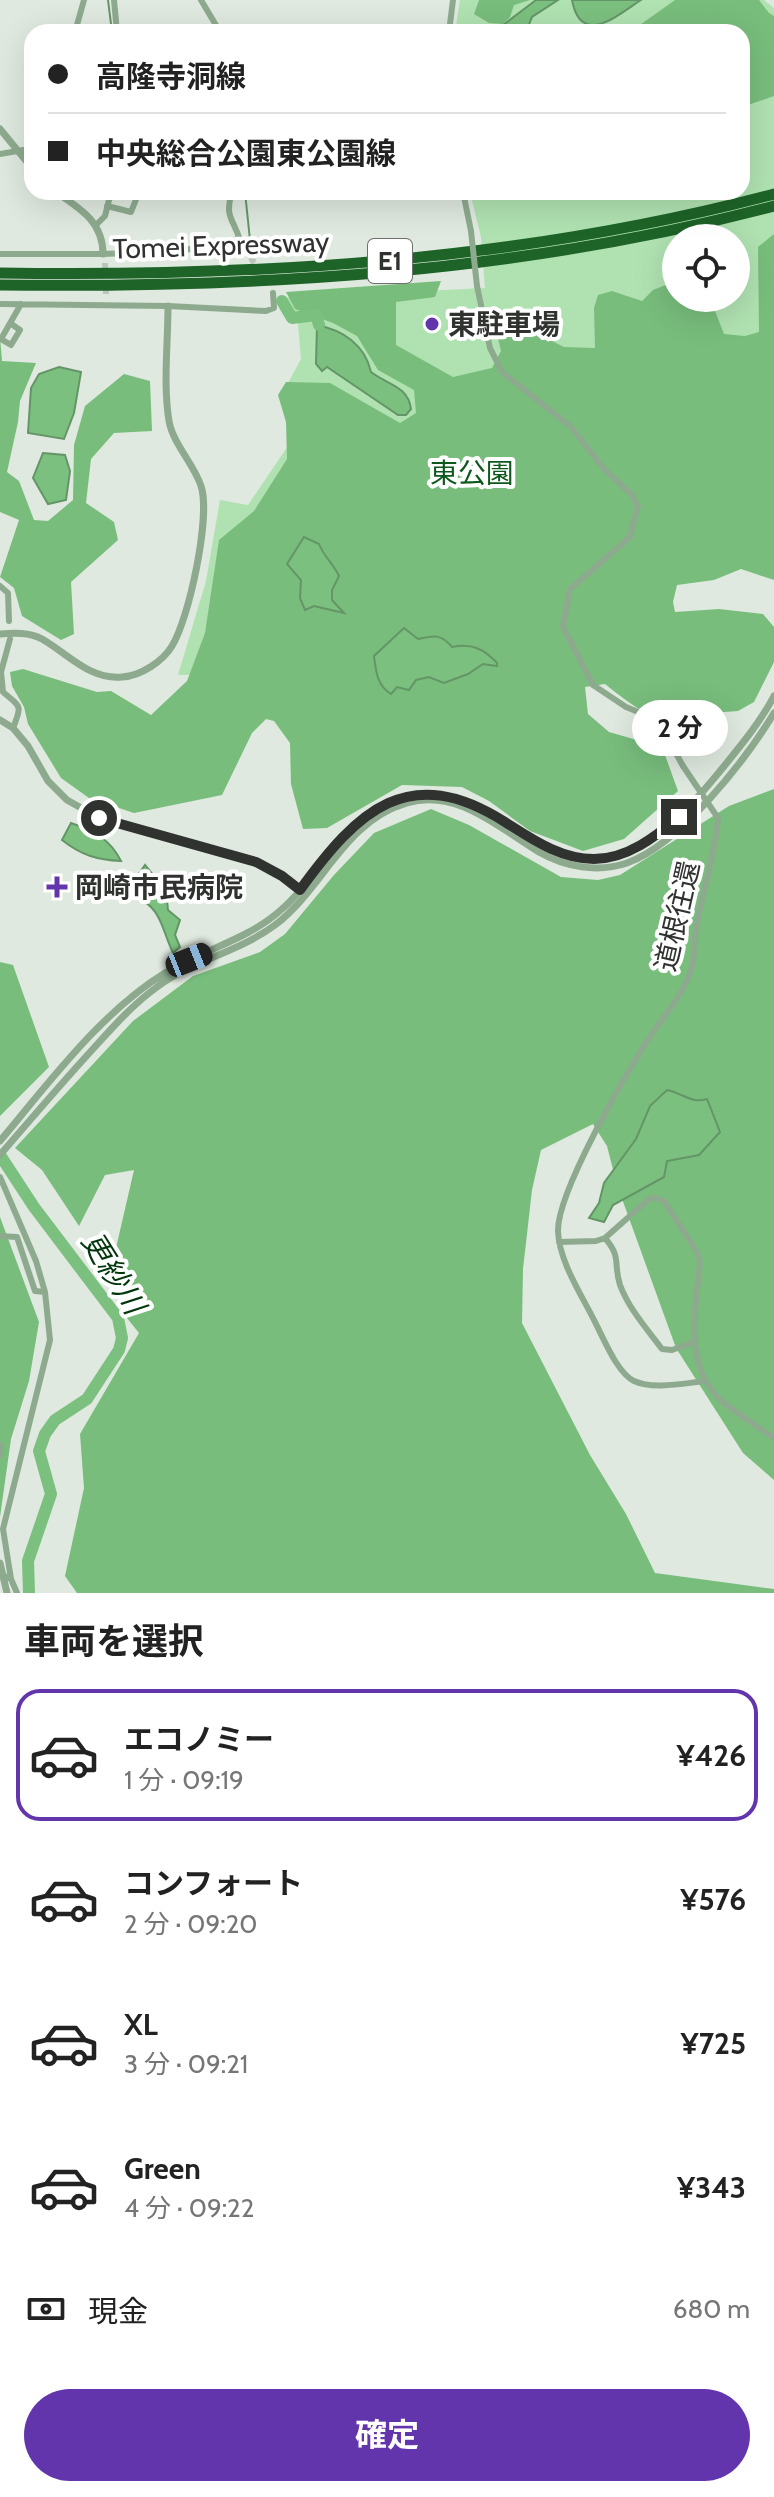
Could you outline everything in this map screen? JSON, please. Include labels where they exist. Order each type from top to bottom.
[{"type":"highway","name":"Tomei Expressway","points":[[750,200],[774,194]]},
{"type":"highway","name":"Tomei Expressway","points":[[0,273],[263,270],[447,256],[657,222],[749,200]]},
{"type":"highway","name":"Tomei Expressway","points":[[0,285],[240,283],[419,270],[567,250],[774,206]]},
{"type":"street","points":[[77,24],[84,0]]},
{"type":"street","points":[[114,0],[116,24]]},
{"type":"street","points":[[201,0],[215,24]]},
{"type":"street","points":[[450,24],[453,0]]},
{"type":"street","points":[[0,129],[24,159]]},
{"type":"street","points":[[0,154],[24,150]]},
{"type":"street","points":[[68,200],[91,216],[103,242],[104,259]]},
{"type":"street","points":[[96,225],[105,216],[109,200]]},
{"type":"street","points":[[107,206],[131,212],[136,200]]},
{"type":"street","points":[[230,200],[227,210],[230,221],[246,250]]},
{"type":"street","name":"道根往還","points":[[465,200],[490,348],[502,372],[571,427],[604,469],[632,495],[638,506],[630,537],[570,589],[563,627],[593,685],[626,707],[653,718],[718,818],[713,864],[690,973],[674,1004],[636,1058],[592,1140],[561,1210],[559,1242]]},
{"type":"street","points":[[0,254],[104,259],[240,241]]},
{"type":"street","points":[[0,304],[168,306],[266,311],[274,308],[273,293]]},
{"type":"street","points":[[105,305],[106,294]]},
{"type":"street","points":[[10,323],[21,304]]},
{"type":"street","points":[[0,634],[28,634],[40,638],[86,669],[123,677],[161,660],[178,636],[189,602],[204,508],[202,488],[170,425],[167,395],[168,306]]},
{"type":"street","points":[[0,586],[8,593],[9,621]]},
{"type":"street","points":[[10,639],[1,672],[3,692],[14,698],[18,707],[13,728]]},
{"type":"street","points":[[0,1141],[120,1008],[163,974],[249,934],[282,910],[303,892],[350,828],[384,806],[410,796],[433,794],[464,800],[554,850],[595,859],[617,856],[638,847],[694,802],[752,731],[774,696]]},
{"type":"street","points":[[0,1155],[50,1095],[127,1012],[158,986],[185,970],[238,947],[275,925],[357,833],[379,816],[410,802],[431,800],[466,808],[560,862],[579,867],[600,867],[628,862],[646,853],[693,815],[739,764],[774,713]]},
{"type":"street","points":[[0,720],[13,728],[28,746],[48,781],[67,800],[99,818],[256,862],[303,892]]},
{"type":"street","points":[[0,1177],[27,1237],[45,1292],[50,1340],[3,1529],[11,1579],[17,1593]]},
{"type":"street","points":[[706,1381],[653,1385],[634,1381],[624,1372],[603,1338],[559,1242],[605,1238],[649,1199],[664,1201],[697,1252],[700,1262],[694,1342],[706,1381],[723,1402],[774,1438]]},
{"type":"street","points":[[0,1236],[17,1237],[35,1291],[45,1292]]},
{"type":"street","points":[[605,1238],[614,1249],[620,1284],[634,1313],[662,1349],[672,1350],[694,1342]]},
{"type":"street","points":[[0,1445],[0,1455]]},
{"type":"street","points":[[0,1563],[7,1593]]},
{"type":"street","points":[[2,1575],[11,1579]]},
{"type":"green space","name":"東公園","points":[[460,0],[764,0],[774,8],[774,510],[280,674],[178,675],[206,581],[220,500],[248,505],[294,437],[282,394],[301,359],[298,323],[279,298],[485,288],[481,237],[472,200],[750,200],[750,24],[456,24]]},
{"type":"green space","points":[[479,0],[530,0],[514,5],[510,17],[503,24],[489,23],[474,14]]},
{"type":"green space","points":[[675,0],[759,0],[774,16],[774,96],[750,104],[750,24],[641,24]]},
{"type":"green space","name":"東公園","points":[[774,234],[774,580],[741,569],[714,580],[677,585],[673,602],[675,612],[719,609],[763,614],[774,627],[774,662],[754,702],[738,711],[710,713],[682,728],[641,710],[605,684],[585,687],[588,714],[609,732],[637,740],[665,755],[678,791],[624,839],[583,851],[530,831],[489,801],[462,787],[402,785],[327,828],[303,829],[291,784],[290,743],[274,721],[266,719],[252,733],[222,795],[134,813],[89,798],[61,778],[28,724],[24,707],[12,686],[10,672],[23,669],[97,692],[111,691],[151,715],[187,681],[205,633],[219,540],[254,511],[287,459],[286,422],[278,395],[286,382],[330,383],[400,423],[416,413],[414,390],[378,370],[357,336],[295,309],[286,292],[441,281],[435,297],[396,302],[396,345],[453,377],[492,368],[501,351],[493,318],[504,317],[564,347],[595,348],[594,308],[598,295],[612,291],[642,301],[653,290],[662,286],[662,312],[715,312],[724,334],[745,336],[759,332],[758,247]]},
{"type":"green space","points":[[0,337],[2,361],[36,363],[20,401],[7,472],[19,481],[34,520],[48,521],[73,500],[74,445],[85,406],[124,374],[150,381],[152,431],[114,433],[91,459],[86,503],[114,522],[118,540],[71,582],[74,634],[61,640],[22,616],[14,588],[0,577],[19,520],[0,512]]},
{"type":"green space","points":[[774,789],[774,1480],[743,1453],[676,1348],[617,1185],[607,1146],[593,1124],[541,1150],[532,1190],[523,1269],[522,1323],[655,1573],[774,1589],[774,1593],[77,1593],[65,1576],[84,1488],[80,1434],[139,1333],[123,1313],[113,1261],[134,1170],[105,1175],[79,1226],[42,1170],[15,1148],[133,1021],[193,976],[260,952],[285,934],[374,833],[431,809],[469,825],[561,877],[598,880],[620,875],[729,806]]},
{"type":"green space","points":[[0,962],[13,965],[49,1067],[0,1116]]},
{"type":"green space","points":[[0,1217],[39,1322],[29,1381],[11,1439],[0,1517]]},
{"type":"shaded area","points":[[536,0],[558,0],[532,17],[529,24],[504,24]]},
{"type":"shaded area","points":[[572,0],[641,0],[601,24],[583,22]]},
{"type":"shaded area","points":[[317,325],[352,340],[364,354],[371,372],[406,395],[411,409],[406,415],[398,415],[327,367],[322,371],[316,364]]},
{"type":"shaded area","points":[[59,367],[81,372],[74,413],[64,439],[28,433],[31,388],[39,374]]},
{"type":"shaded area","points":[[43,453],[65,455],[70,471],[66,500],[48,504],[33,478]]},
{"type":"shaded area","points":[[304,537],[319,544],[337,571],[339,576],[332,590],[332,600],[344,613],[314,606],[305,610],[300,598],[301,580],[287,564]]},
{"type":"shaded area","points":[[404,628],[418,639],[437,637],[452,647],[477,648],[492,658],[497,666],[483,664],[468,674],[444,683],[429,677],[416,680],[409,690],[397,687],[391,694],[380,682],[374,656]]},
{"type":"shaded area","points":[[71,823],[100,837],[112,847],[121,861],[90,856],[62,840]]},
{"type":"shaded area","points":[[145,865],[166,891],[168,910],[180,920],[175,935],[180,947],[173,953],[155,912],[133,894],[131,885]]},
{"type":"shaded area","points":[[667,1090],[692,1099],[707,1099],[720,1132],[699,1155],[667,1161],[664,1177],[613,1205],[604,1222],[589,1218],[599,1203],[604,1183],[636,1139],[650,1106]]},
{"type":"waterway","points":[[108,0],[111,24]]},
{"type":"waterway","points":[[246,200],[250,240]]},
{"type":"waterway","points":[[282,301],[292,318],[316,315],[319,325]]},
{"type":"waterway","name":"更紗川","points":[[0,1155],[34,1207],[118,1318],[122,1338],[119,1350],[87,1399],[55,1420],[45,1434],[39,1451],[51,1494],[28,1561],[29,1593]]},
{"type":"tunnel","points":[[246,250],[258,269]]},
{"type":"tunnel","points":[[105,263],[106,294]]},
{"type":"place","name":"東駐車場","points":[[432,324]]},
{"type":"place","name":"岡崎市民病院","points":[[57,887]]},
{"type":"route","points":[[99,818],[256,862],[300,890],[350,828],[367,814],[401,798],[433,794],[474,803],[554,850],[595,859],[617,856],[638,847],[679,817]]}]
